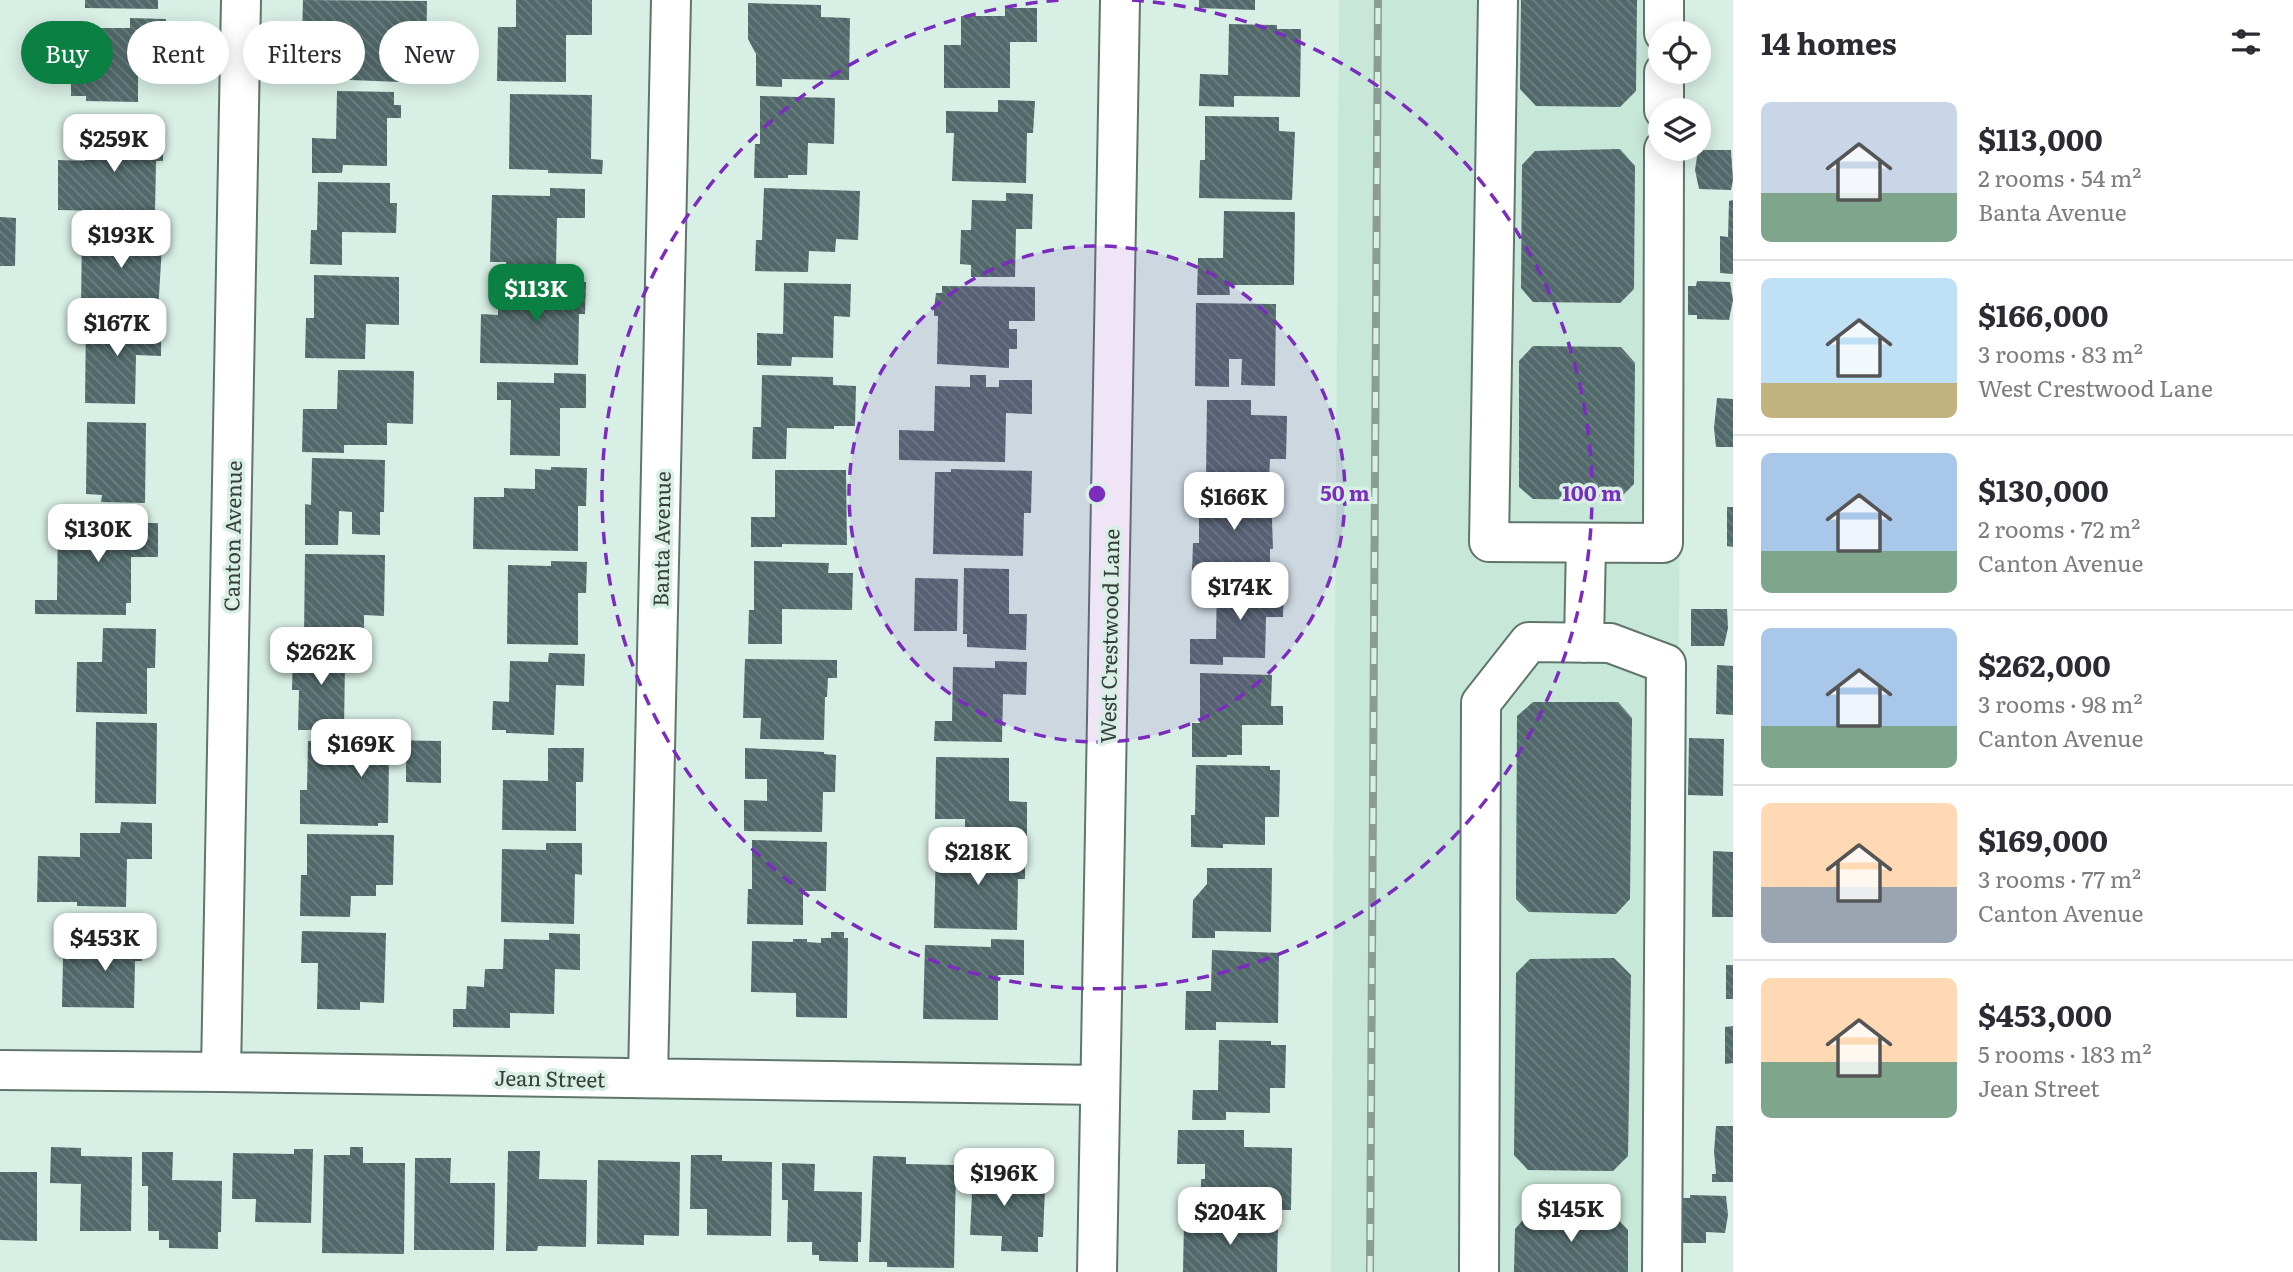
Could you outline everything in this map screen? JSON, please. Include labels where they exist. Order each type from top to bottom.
[{"type":"street","name":"Canton Avenue","points":[[221,1072],[241,0]]},
{"type":"street","name":"Banta Avenue","points":[[648,1078],[671,0]]},
{"type":"street","name":"West Crestwood Lane","points":[[1097,1272],[1120,0]]},
{"type":"street","points":[[1498,0],[1489,542],[1663,543],[1664,161]]},
{"type":"street","points":[[1664,0],[1664,21]]},
{"type":"street","points":[[1584,643],[1586,543]]},
{"type":"street","points":[[1479,1272],[1481,703],[1529,642],[1610,643],[1666,664],[1662,1272]]},
{"type":"street","name":"Jean Street","points":[[0,1070],[1100,1085]]},
{"type":"shaded area","points":[[1339,0],[1683,0],[1669,21],[1648,21],[1648,84],[1661,84],[1661,98],[1648,98],[1648,161],[1682,161],[1675,1272],[1331,1272]]},
{"type":"building","points":[[85,0],[158,0],[158,9],[85,8]]},
{"type":"building","points":[[303,0],[427,1],[427,21],[379,21],[379,81],[365,81],[365,21],[302,21]]},
{"type":"building","points":[[516,0],[592,0],[592,35],[566,35],[566,82],[497,81],[498,27],[516,27]]},
{"type":"building","points":[[1199,0],[1255,0],[1255,10],[1199,8]]},
{"type":"building","points":[[1521,0],[1637,0],[1636,91],[1620,107],[1536,106],[1520,89]]},
{"type":"building","points":[[748,3],[821,5],[821,17],[850,18],[849,80],[782,79],[782,87],[756,86],[756,54],[748,39]]},
{"type":"building","points":[[1005,8],[1037,8],[1037,42],[1010,42],[1010,88],[944,88],[944,45],[961,45],[961,16],[1005,16]]},
{"type":"building","points":[[130,18],[166,19],[166,21],[130,21]]},
{"type":"building","points":[[1229,24],[1277,25],[1277,29],[1301,29],[1300,97],[1234,96],[1234,107],[1199,106],[1200,74],[1228,75]]},
{"type":"building","points":[[113,28],[127,28],[127,84],[138,84],[138,102],[86,101],[86,96],[71,96],[71,84],[113,84]]},
{"type":"building","points":[[337,91],[394,92],[394,105],[401,105],[401,118],[387,118],[387,166],[343,165],[342,173],[312,173],[312,138],[336,139]]},
{"type":"building","points":[[510,94],[592,95],[591,159],[603,160],[602,174],[509,169]]},
{"type":"building","points":[[760,96],[835,98],[834,144],[808,143],[807,175],[754,178],[755,144],[760,144]]},
{"type":"building","points":[[998,100],[1035,101],[1033,133],[1027,133],[1026,183],[952,181],[954,133],[946,133],[946,111],[998,112]]},
{"type":"building","points":[[1205,116],[1279,117],[1279,131],[1295,132],[1292,200],[1199,198],[1200,160],[1205,160]]},
{"type":"building","points":[[111,129],[163,129],[163,161],[156,161],[155,212],[58,210],[58,160],[85,161],[85,148],[110,148]]},
{"type":"building","points":[[1620,149],[1635,166],[1634,289],[1620,303],[1533,302],[1521,288],[1522,165],[1535,151]]},
{"type":"building","points":[[1711,150],[1731,150],[1731,190],[1699,189],[1695,170],[1696,161],[1711,161]]},
{"type":"building","points":[[318,182],[390,183],[390,203],[397,203],[396,233],[342,232],[342,265],[310,264],[311,230],[317,230]]},
{"type":"building","points":[[550,188],[585,189],[585,218],[557,218],[556,268],[506,267],[506,262],[490,262],[492,195],[550,196]]},
{"type":"building","points":[[764,188],[860,191],[858,240],[836,239],[835,252],[809,251],[808,272],[755,271],[756,240],[762,240]]},
{"type":"building","points":[[1006,193],[1033,194],[1032,229],[1016,229],[1015,277],[971,277],[971,265],[960,264],[961,230],[971,230],[972,200],[1006,201]]},
{"type":"building","points":[[1733,200],[1733,274],[1720,273],[1720,236],[1728,237],[1729,201]]},
{"type":"building","points":[[1224,211],[1295,212],[1294,285],[1229,285],[1230,295],[1197,295],[1198,258],[1223,258]]},
{"type":"building","points":[[0,217],[16,218],[15,266],[0,266]]},
{"type":"building","points":[[82,228],[163,229],[158,312],[81,311]]},
{"type":"building","points":[[314,275],[399,277],[399,325],[366,324],[365,359],[305,358],[306,318],[314,318]]},
{"type":"building","points":[[530,275],[579,276],[579,282],[586,282],[585,314],[579,314],[578,365],[480,363],[481,314],[498,315],[498,294],[530,295]]},
{"type":"building","points":[[1697,281],[1730,282],[1733,300],[1729,320],[1697,319],[1697,315],[1688,315],[1688,286],[1696,286]]},
{"type":"building","points":[[784,283],[851,284],[850,317],[834,316],[833,358],[792,357],[791,366],[757,365],[757,333],[783,334]]},
{"type":"building","points":[[942,286],[1035,287],[1035,321],[1009,321],[1009,329],[1017,329],[1017,349],[1009,349],[1009,368],[937,364],[938,316],[934,316],[934,309],[936,293],[942,293]]},
{"type":"building","points":[[1196,303],[1276,304],[1275,386],[1241,385],[1242,359],[1229,359],[1229,387],[1195,386]]},
{"type":"building","points":[[86,320],[161,322],[161,356],[136,355],[135,404],[85,403]]},
{"type":"building","points":[[1533,346],[1621,347],[1635,363],[1634,484],[1618,500],[1533,499],[1519,487],[1519,361]]},
{"type":"building","points":[[338,370],[414,371],[413,424],[387,423],[387,445],[344,445],[344,453],[302,452],[303,409],[337,409]]},
{"type":"building","points":[[554,373],[586,374],[586,408],[560,408],[560,456],[510,455],[511,400],[497,400],[497,382],[554,383]]},
{"type":"building","points":[[762,375],[833,377],[833,385],[856,386],[855,426],[834,426],[834,429],[787,428],[786,459],[752,459],[753,427],[761,427]]},
{"type":"building","points":[[970,375],[986,375],[986,387],[999,387],[999,380],[1032,380],[1032,414],[1006,413],[1005,462],[899,460],[899,430],[934,431],[935,386],[970,387]]},
{"type":"building","points":[[1717,398],[1733,399],[1733,447],[1716,447],[1714,428]]},
{"type":"building","points":[[1207,400],[1251,400],[1251,415],[1287,416],[1286,459],[1270,459],[1269,480],[1206,478]]},
{"type":"building","points":[[87,422],[146,423],[145,503],[101,502],[102,495],[86,494]]},
{"type":"building","points":[[312,458],[385,460],[384,512],[380,512],[380,535],[352,534],[352,512],[339,511],[338,545],[305,545],[305,504],[311,505]]},
{"type":"building","points":[[551,467],[587,468],[586,506],[578,506],[578,551],[473,549],[474,497],[504,497],[504,488],[535,489],[535,469],[551,470]]},
{"type":"building","points":[[951,469],[1032,471],[1031,513],[1024,513],[1023,556],[933,554],[935,472],[951,472]]},
{"type":"building","points":[[775,470],[846,470],[847,545],[782,544],[782,547],[751,547],[751,517],[775,517]]},
{"type":"building","points":[[1199,490],[1271,491],[1273,549],[1270,549],[1270,572],[1192,572],[1193,543],[1199,543]]},
{"type":"building","points":[[1727,507],[1733,507],[1733,547],[1727,546]]},
{"type":"building","points":[[58,515],[129,517],[129,523],[158,523],[158,557],[131,557],[131,603],[126,603],[126,615],[35,614],[35,600],[57,600]]},
{"type":"building","points":[[305,554],[385,555],[384,616],[364,615],[364,638],[304,637]]},
{"type":"building","points":[[551,561],[587,562],[586,593],[578,593],[578,645],[507,644],[508,565],[551,566]]},
{"type":"building","points":[[754,561],[829,563],[828,573],[853,573],[852,610],[782,609],[782,644],[748,644],[749,610],[754,610]]},
{"type":"building","points":[[964,568],[1009,569],[1009,614],[1027,614],[1026,650],[967,647],[967,634],[963,634]]},
{"type":"building","points":[[915,578],[958,579],[957,631],[914,631]]},
{"type":"building","points":[[1217,581],[1284,583],[1283,617],[1266,617],[1265,658],[1223,657],[1223,665],[1190,664],[1190,639],[1216,639]]},
{"type":"building","points":[[1691,609],[1727,609],[1728,628],[1724,646],[1691,646]]},
{"type":"building","points":[[103,628],[156,629],[155,668],[147,668],[147,714],[76,712],[77,662],[102,662]]},
{"type":"building","points":[[293,649],[357,650],[357,662],[345,662],[344,730],[298,730],[299,690],[292,690]]},
{"type":"building","points":[[549,653],[585,654],[584,686],[556,685],[554,735],[492,730],[493,701],[509,702],[510,661],[548,662]]},
{"type":"building","points":[[745,659],[837,660],[837,678],[828,678],[824,740],[760,739],[761,718],[743,718]]},
{"type":"building","points":[[995,661],[1027,662],[1026,695],[1003,694],[1002,742],[934,741],[935,721],[952,721],[953,667],[995,668]]},
{"type":"building","points":[[1717,665],[1733,666],[1733,715],[1716,714]]},
{"type":"building","points":[[1200,673],[1272,675],[1271,706],[1283,706],[1283,725],[1242,725],[1242,755],[1192,757],[1192,723],[1200,723]]},
{"type":"building","points":[[1533,702],[1618,702],[1632,718],[1630,899],[1616,914],[1529,912],[1516,899],[1517,716]]},
{"type":"building","points":[[96,722],[157,723],[156,804],[95,803]]},
{"type":"building","points":[[1689,738],[1724,739],[1723,796],[1688,795]]},
{"type":"building","points":[[380,740],[441,741],[441,783],[406,782],[406,759],[389,758],[388,823],[378,823],[378,826],[300,824],[300,790],[307,790],[308,741],[380,743]]},
{"type":"building","points":[[548,748],[584,748],[583,782],[576,782],[576,831],[502,830],[503,780],[548,781]]},
{"type":"building","points":[[745,748],[836,755],[835,792],[823,792],[822,832],[744,831],[744,800],[767,801],[767,779],[745,779]]},
{"type":"building","points":[[936,757],[1009,758],[1009,801],[1027,802],[1027,836],[965,834],[965,819],[935,819]]},
{"type":"building","points":[[1196,765],[1270,766],[1270,770],[1280,770],[1279,817],[1265,817],[1265,845],[1223,844],[1223,848],[1191,847]]},
{"type":"building","points":[[121,822],[152,823],[152,859],[127,859],[126,907],[77,906],[77,902],[37,902],[38,856],[80,857],[80,833],[120,833]]},
{"type":"building","points":[[307,834],[394,835],[393,885],[376,885],[376,896],[351,896],[350,917],[300,916],[301,875],[307,875]]},
{"type":"building","points":[[752,840],[827,842],[826,891],[803,891],[803,925],[747,924],[748,889],[752,889]]},
{"type":"building","points":[[546,843],[582,843],[582,875],[575,874],[574,924],[501,922],[502,849],[546,850]]},
{"type":"building","points":[[936,845],[1025,847],[1025,879],[1018,879],[1017,930],[934,928]]},
{"type":"building","points":[[1713,851],[1733,852],[1733,917],[1712,917]]},
{"type":"building","points":[[1207,868],[1272,868],[1271,932],[1215,931],[1215,938],[1192,938],[1193,900],[1207,884]]},
{"type":"building","points":[[109,926],[142,927],[142,961],[135,961],[134,1008],[62,1007],[63,958],[99,959],[99,954],[108,954]]},
{"type":"building","points":[[302,931],[386,933],[384,1003],[360,1002],[360,1010],[317,1009],[318,963],[301,963]]},
{"type":"building","points":[[831,932],[844,932],[844,938],[848,938],[847,1018],[796,1017],[796,993],[751,992],[752,941],[793,942],[793,939],[807,939],[807,942],[821,943],[821,938],[831,938]]},
{"type":"building","points":[[549,933],[580,934],[580,970],[555,969],[554,1014],[510,1013],[510,1028],[453,1027],[453,1009],[466,1009],[467,986],[484,987],[485,969],[503,969],[504,939],[549,940]]},
{"type":"building","points":[[991,939],[1024,940],[1024,975],[998,975],[998,1020],[923,1019],[925,945],[991,947]]},
{"type":"building","points":[[1212,950],[1279,953],[1278,1023],[1216,1022],[1216,1030],[1185,1030],[1186,991],[1211,991]]},
{"type":"building","points":[[1614,958],[1631,975],[1628,1156],[1613,1171],[1528,1170],[1514,1155],[1516,973],[1530,959]]},
{"type":"building","points":[[1726,965],[1733,965],[1733,999],[1726,999]]},
{"type":"building","points":[[1733,1026],[1733,1063],[1725,1064],[1725,1027]]},
{"type":"building","points":[[1219,1040],[1271,1041],[1271,1045],[1286,1045],[1285,1088],[1270,1088],[1270,1113],[1226,1112],[1226,1120],[1192,1120],[1193,1090],[1218,1090]]},
{"type":"building","points":[[1716,1126],[1733,1126],[1733,1182],[1712,1182],[1712,1174],[1716,1174]]},
{"type":"building","points":[[1178,1130],[1244,1130],[1244,1147],[1292,1148],[1291,1210],[1204,1210],[1205,1191],[1201,1191],[1201,1179],[1205,1179],[1205,1164],[1177,1164]]},
{"type":"building","points":[[51,1147],[81,1148],[81,1156],[132,1157],[131,1231],[80,1231],[81,1184],[50,1183]]},
{"type":"building","points":[[350,1147],[363,1147],[363,1163],[405,1163],[404,1254],[322,1253],[324,1155],[350,1155]]},
{"type":"building","points":[[294,1149],[313,1149],[311,1223],[255,1222],[256,1199],[232,1199],[233,1153],[294,1154]]},
{"type":"building","points":[[508,1151],[540,1151],[539,1179],[587,1180],[586,1247],[538,1246],[537,1251],[506,1251]]},
{"type":"building","points":[[142,1152],[173,1152],[172,1180],[222,1181],[218,1249],[169,1248],[169,1240],[159,1240],[159,1231],[148,1231],[148,1186],[142,1186]]},
{"type":"building","points":[[691,1155],[722,1155],[722,1161],[772,1162],[771,1236],[707,1235],[707,1209],[690,1209]]},
{"type":"building","points":[[873,1156],[906,1157],[906,1164],[956,1165],[954,1268],[887,1267],[887,1262],[869,1262]]},
{"type":"building","points":[[415,1158],[451,1158],[450,1183],[495,1183],[494,1250],[414,1250]]},
{"type":"building","points":[[965,1158],[996,1159],[996,1187],[1045,1188],[1043,1237],[1038,1237],[1038,1252],[1001,1251],[1002,1236],[970,1235],[972,1194],[964,1194]]},
{"type":"building","points":[[598,1160],[680,1162],[679,1236],[644,1235],[644,1245],[597,1244]]},
{"type":"building","points":[[782,1163],[815,1164],[814,1191],[862,1192],[858,1262],[819,1261],[819,1255],[812,1255],[812,1242],[787,1242],[788,1200],[782,1200]]},
{"type":"building","points":[[0,1172],[37,1172],[37,1241],[0,1240]]},
{"type":"building","points":[[1690,1195],[1726,1196],[1728,1215],[1725,1233],[1706,1232],[1706,1243],[1681,1243],[1682,1198],[1690,1198]]},
{"type":"building","points":[[1527,1215],[1614,1215],[1628,1230],[1628,1272],[1514,1272],[1515,1229]]},
{"type":"building","points":[[1184,1222],[1278,1224],[1277,1272],[1183,1272]]},
{"type":"railway","points":[[1370,1272],[1378,0]]}]
